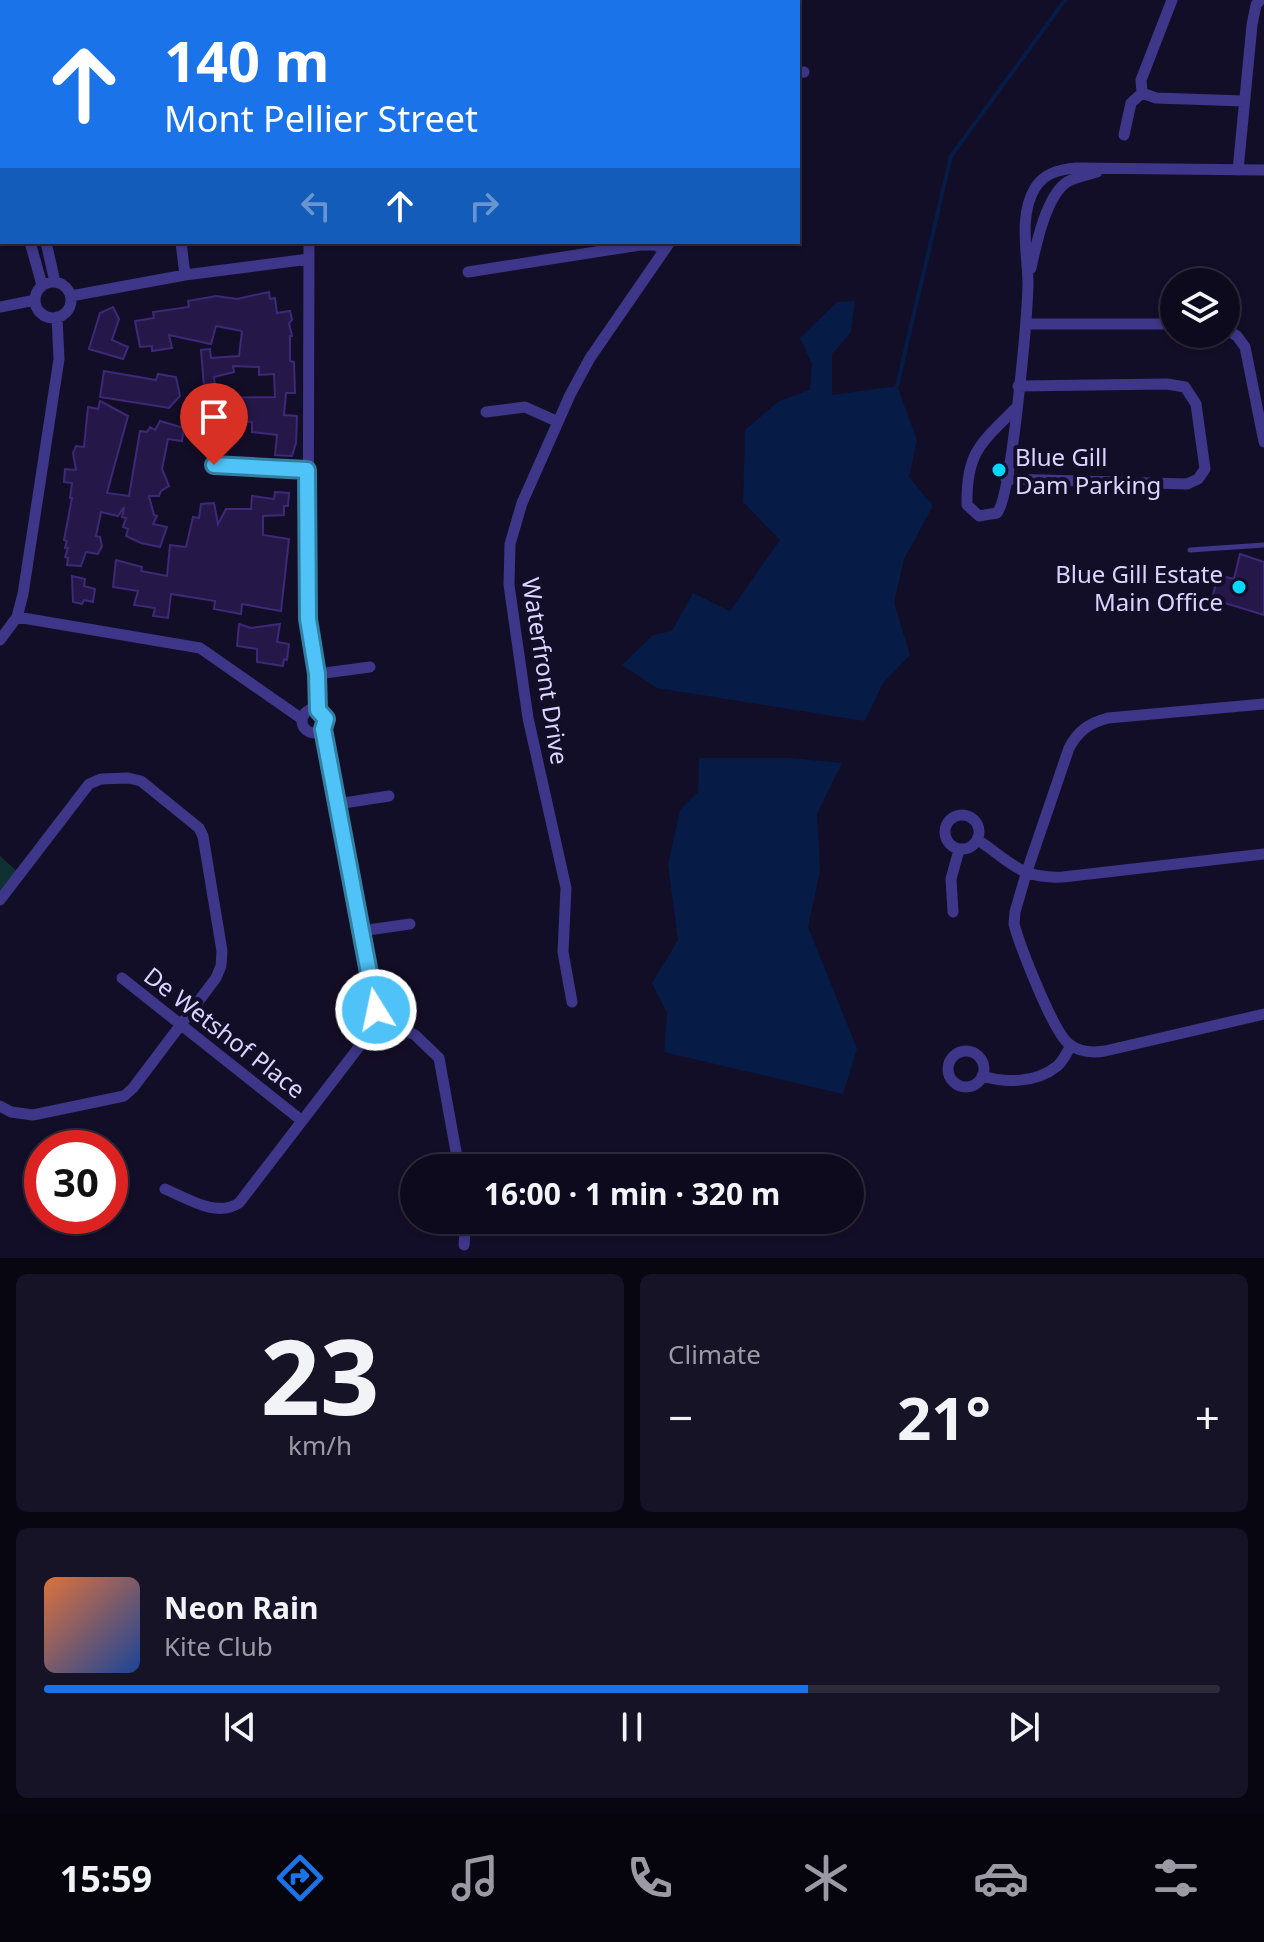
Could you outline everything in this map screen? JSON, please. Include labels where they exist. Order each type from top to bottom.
[{"type":"street","points":[[1142,93],[1141,80],[1172,0]]},
{"type":"street","points":[[1238,170],[1253,14],[1260,0]]},
{"type":"street","points":[[1142,93],[1156,98],[1244,101]]},
{"type":"street","points":[[1124,135],[1131,103],[1142,93]]},
{"type":"street","points":[[1016,408],[973,455],[967,492],[969,509],[979,516],[997,513],[1003,503],[1016,408],[1026,324],[1027,221],[1035,189],[1050,174],[1062,169],[1264,170]]},
{"type":"street","points":[[1028,281],[1041,231],[1057,191],[1069,181],[1105,170]]},
{"type":"street","points":[[31,244],[42,285],[35,300]]},
{"type":"street","points":[[46,244],[55,282]]},
{"type":"street","points":[[181,244],[185,275]]},
{"type":"street","points":[[165,1189],[207,1207],[234,1207],[245,1197],[368,1035],[376,1017],[323,729],[326,719],[318,710],[317,674],[308,619],[309,244]]},
{"type":"street","points":[[468,272],[640,245],[667,246]]},
{"type":"street","name":"Waterfront Drive","points":[[572,1002],[563,952],[566,888],[528,718],[508,570],[516,520],[556,421],[590,358],[667,246]]},
{"type":"street","points":[[71,296],[185,275],[309,259]]},
{"type":"street","points":[[35,300],[42,314],[57,317],[69,309],[71,296],[68,289],[55,282],[42,285]]},
{"type":"street","points":[[0,307],[35,300]]},
{"type":"street","points":[[0,640],[17,617],[35,521],[59,359],[57,317]]},
{"type":"street","points":[[1026,324],[1160,324]]},
{"type":"street","points":[[1240,340],[1245,347],[1264,442]]},
{"type":"street","points":[[1006,479],[1187,484],[1198,479],[1205,469],[1196,404],[1185,387],[1167,384],[1018,386]]},
{"type":"street","points":[[486,412],[525,407],[556,421]]},
{"type":"street","points":[[214,465],[307,470]]},
{"type":"street","points":[[17,617],[200,648],[302,719],[309,732],[323,729]]},
{"type":"street","points":[[317,674],[370,667]]},
{"type":"street","points":[[1264,704],[1108,718],[1086,726],[1069,748],[1026,874],[1014,924],[1054,1026],[1071,1046],[1081,1050],[1097,1052],[1264,1014]]},
{"type":"street","points":[[302,719],[309,710],[318,710]]},
{"type":"street","points":[[0,900],[89,784],[101,779],[128,778],[148,786],[202,832],[222,951],[216,978],[133,1088],[119,1098],[33,1115],[11,1112],[0,1106]]},
{"type":"street","points":[[337,804],[389,796]]},
{"type":"street","points":[[966,815],[973,819],[978,825],[978,840],[973,846],[959,850],[951,846],[945,833],[951,819],[966,815]]},
{"type":"street","points":[[978,840],[1026,874],[1039,878],[1264,854]]},
{"type":"street","points":[[953,912],[951,879],[959,850]]},
{"type":"street","points":[[361,931],[410,924]]},
{"type":"street","name":"De Wetshof Place","points":[[122,978],[301,1120]]},
{"type":"street","points":[[376,1017],[415,1035],[439,1058],[456,1154]]},
{"type":"street","points":[[982,1076],[1000,1081],[1039,1076],[1057,1067],[1071,1046]]},
{"type":"street","points":[[464,1245],[465,1234]]},
{"type":"lane","points":[[1190,550],[1264,545]]},
{"type":"green space","points":[[0,856],[21,875],[0,903]]},
{"type":"water","points":[[855,301],[851,332],[832,354],[832,395],[897,386],[917,440],[909,477],[933,506],[904,559],[894,603],[910,655],[883,683],[865,721],[657,688],[622,665],[653,635],[672,631],[693,593],[730,611],[780,540],[743,502],[745,430],[779,401],[810,390],[812,364],[800,338],[837,302]]},
{"type":"water","points":[[699,758],[790,758],[842,763],[817,814],[820,871],[808,927],[857,1049],[843,1094],[664,1052],[667,1013],[652,983],[678,940],[668,865],[680,810],[698,792]]},
{"type":"building","points":[[269,292],[270,299],[275,298],[277,313],[290,311],[290,361],[294,362],[295,393],[286,393],[284,415],[297,416],[292,456],[275,455],[277,435],[252,432],[252,422],[231,420],[232,436],[213,438],[213,411],[199,410],[198,398],[205,398],[201,350],[210,349],[211,358],[239,356],[242,331],[216,326],[211,344],[169,335],[172,348],[152,351],[152,346],[140,347],[135,321],[154,318],[153,312],[189,307],[188,301],[216,296],[237,299]],"holes":[[[233,366],[259,367],[259,375],[274,374],[275,397],[216,398],[214,377],[234,372]]]},
{"type":"building","points":[[113,307],[119,319],[112,340],[128,347],[123,359],[89,349],[100,313]]},
{"type":"building","points":[[104,371],[156,380],[158,374],[176,377],[180,396],[169,408],[100,397]]},
{"type":"building","points":[[100,401],[128,416],[107,493],[129,496],[140,431],[147,432],[150,427],[155,430],[160,421],[184,428],[182,441],[168,439],[162,469],[169,486],[159,496],[149,496],[154,515],[157,516],[153,524],[167,527],[160,547],[141,543],[126,536],[128,529],[123,527],[126,518],[122,517],[124,507],[118,516],[101,512],[96,536],[100,537],[102,546],[98,554],[86,552],[81,566],[67,565],[68,558],[65,557],[68,548],[65,548],[67,541],[64,540],[72,483],[64,482],[65,469],[76,470],[73,453],[76,446],[84,447],[88,407],[98,409]]},
{"type":"building","points":[[275,492],[289,493],[288,506],[284,506],[284,515],[263,516],[263,535],[289,539],[281,611],[242,604],[241,614],[214,609],[215,601],[171,594],[168,618],[153,616],[155,608],[134,605],[138,591],[113,587],[116,560],[142,567],[141,571],[167,576],[170,545],[186,547],[193,517],[199,518],[201,504],[214,503],[218,524],[226,509],[251,509],[252,496],[274,499]]},
{"type":"building","name":"Blue Gill Estate Main Office","points":[[1240,554],[1264,562],[1264,615],[1212,599],[1218,575],[1234,579]]},
{"type":"building","points":[[72,576],[85,579],[84,586],[95,589],[93,602],[73,602]]},
{"type":"building","points":[[239,624],[251,628],[280,624],[277,642],[289,644],[283,666],[257,662],[257,649],[237,646]]},
{"type":"waterway","points":[[897,386],[951,156],[1065,0]]},
{"type":"place","name":"Blue Gill Dam Parking","points":[[999,470]]},
{"type":"place","name":"Blue Gill Estate Main Office","points":[[1239,587]]},
{"type":"route","points":[[214,465],[307,470],[308,619],[317,674],[318,710],[326,719],[323,729],[376,1010]]}]
